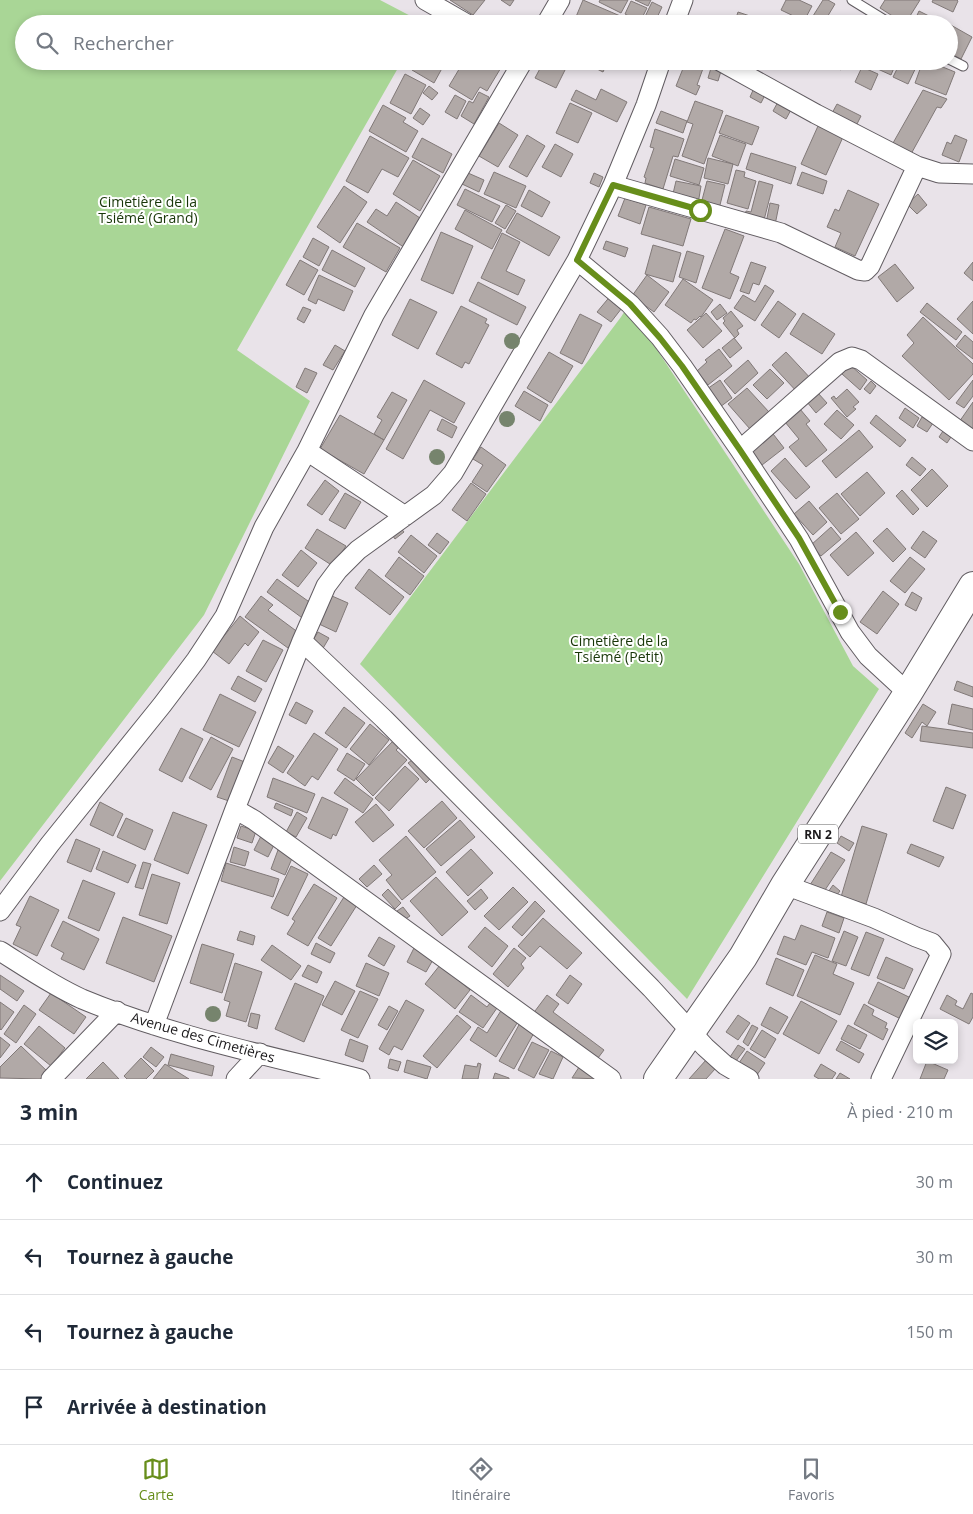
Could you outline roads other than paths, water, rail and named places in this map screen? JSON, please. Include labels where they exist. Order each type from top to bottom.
[{"type":"highway","name":"RN 2","points":[[658,1079],[743,957],[785,885],[908,693],[973,586]]},
{"type":"street","points":[[425,0],[451,15]]},
{"type":"street","points":[[551,15],[560,0]]},
{"type":"street","points":[[677,15],[683,0]]},
{"type":"street","points":[[0,911],[50,844],[162,705],[196,660],[224,616],[264,527],[307,450],[374,315],[518,70]]},
{"type":"street","points":[[154,1025],[235,809],[326,586],[338,570],[358,550],[434,495],[453,473],[577,260],[613,185],[646,105],[658,70]]},
{"type":"street","points":[[736,70],[816,114],[918,166],[939,173],[973,174]]},
{"type":"street","points":[[613,185],[781,234],[858,270],[865,271],[870,266],[918,166]]},
{"type":"street","points":[[577,260],[630,304],[682,366],[799,538],[850,632],[868,656],[908,693]]},
{"type":"street","points":[[740,450],[840,362],[852,357],[860,360],[973,441]]},
{"type":"street","points":[[307,450],[405,516]]},
{"type":"street","points":[[302,641],[384,719],[664,1000],[691,1033],[715,1057],[749,1079]]},
{"type":"street","points":[[235,809],[269,831],[611,1079]]},
{"type":"street","points":[[785,885],[874,918],[932,943],[941,954],[881,1079]]},
{"type":"street","name":"Avenue des Cimetières","points":[[0,951],[63,989],[154,1025],[360,1079]]},
{"type":"street","points":[[51,1079],[117,1011]]},
{"type":"street","points":[[236,1079],[260,1053]]},
{"type":"lane","points":[[852,0],[876,15]]},
{"type":"lane","points":[[958,64],[962,66]]},
{"type":"park label","name":"Cimetière de la Tsiémé (Grand)","points":[[148,210]]},
{"type":"park label","name":"Cimetière de la Tsiémé (Petit)","points":[[619,648]]}]
